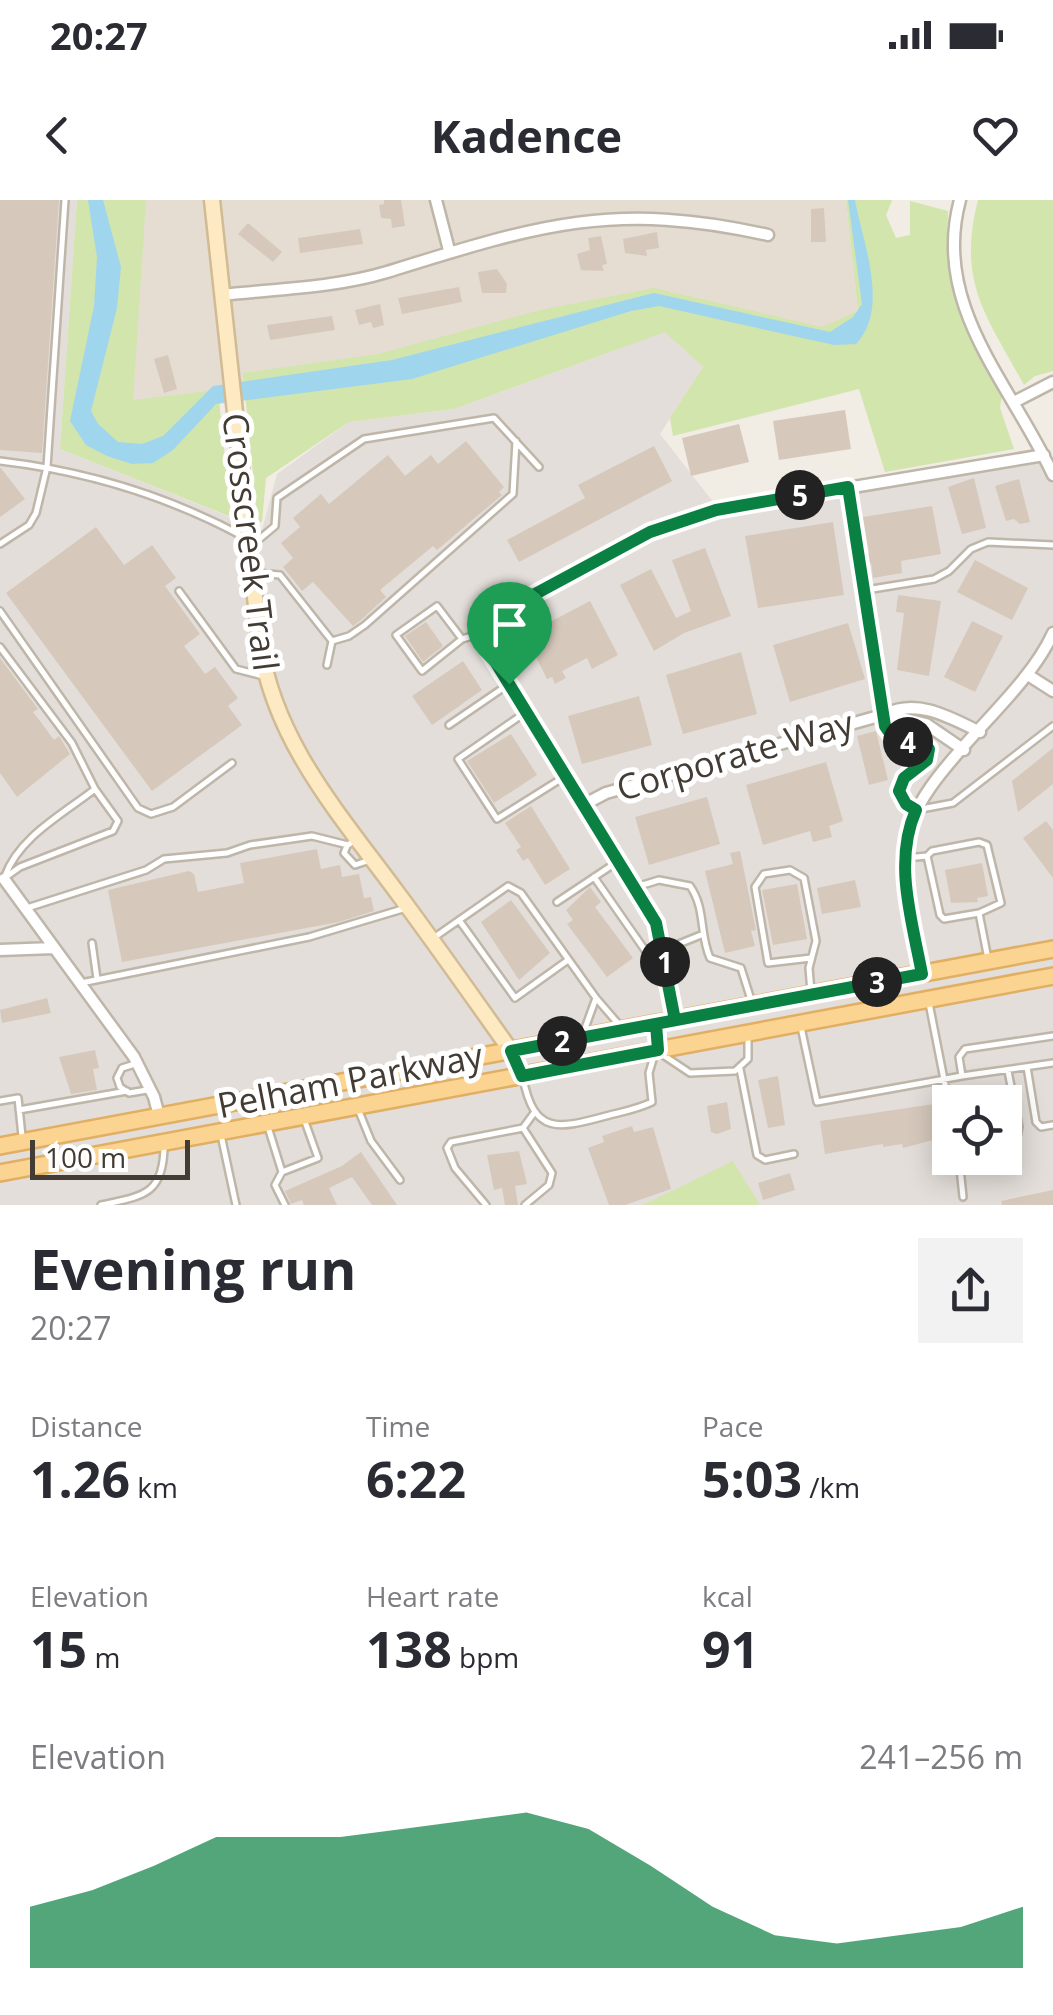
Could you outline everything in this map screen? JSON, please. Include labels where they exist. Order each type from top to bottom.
[{"type":"main road","name":"Pelham Parkway","points":[[0,1146],[1053,950]]},
{"type":"main road","points":[[988,962],[995,987]]},
{"type":"main road","points":[[922,974],[928,1000]]},
{"type":"main road","name":"Pelham Parkway","points":[[0,1173],[1053,976]]},
{"type":"main road","points":[[656,1024],[658,1050]]},
{"type":"main road","points":[[511,1051],[522,1076]]},
{"type":"main road","points":[[159,1116],[164,1142]]},
{"type":"main road","points":[[23,1142],[26,1168]]},
{"type":"street","name":"Crosscreek Trail","points":[[212,200],[238,457],[266,676],[291,742],[353,842],[372,858],[511,1051]]},
{"type":"street","points":[[436,200],[449,250]]},
{"type":"street","points":[[960,200],[951,244],[957,288],[1053,475]]},
{"type":"street","points":[[221,296],[367,277],[572,210]]},
{"type":"street","points":[[703,210],[768,235]]},
{"type":"street","points":[[1014,402],[1053,382]]},
{"type":"street","points":[[675,1020],[656,923],[509,684],[482,633],[486,623],[650,532],[716,510],[1044,455]]},
{"type":"street","points":[[922,974],[904,858],[916,810],[1028,675],[1053,633]]},
{"type":"street","points":[[1028,675],[1053,692]]},
{"type":"street","name":"Corporate Way","points":[[585,804],[606,793],[916,707],[980,732]]},
{"type":"street","name":"Corporate Way","points":[[886,714],[926,724],[964,750]]},
{"type":"street","points":[[2,878],[138,1063],[152,1090],[159,1116]]},
{"type":"street","points":[[0,950],[54,948]]},
{"type":"lane","points":[[0,544],[29,525],[47,467],[65,200]]},
{"type":"lane","points":[[0,461],[103,480],[196,512],[248,543],[275,526],[277,498],[364,439],[494,418],[539,467]]},
{"type":"lane","points":[[332,641],[365,626],[514,494],[516,441]]},
{"type":"lane","points":[[848,487],[885,726],[894,739],[919,741],[929,749],[924,764],[900,784],[901,798],[916,810],[953,803],[1053,726]]},
{"type":"lane","points":[[866,590],[934,579],[949,571],[971,549],[988,542],[1053,545]]},
{"type":"lane","points":[[252,572],[280,575],[332,641]]},
{"type":"lane","points":[[179,591],[236,669],[266,676]]},
{"type":"lane","points":[[462,639],[437,606],[396,635],[422,672],[462,639],[482,633]]},
{"type":"lane","points":[[0,611],[138,808],[152,814],[173,807],[232,763]]},
{"type":"lane","points":[[327,665],[332,641]]},
{"type":"lane","points":[[0,648],[72,743],[95,789],[118,821],[113,831],[20,867],[2,878]]},
{"type":"lane","points":[[449,725],[509,684]]},
{"type":"lane","points":[[526,712],[458,759],[496,819],[567,776]]},
{"type":"lane","points":[[2,878],[22,846],[95,789]]},
{"type":"lane","points":[[27,908],[146,870],[164,858],[227,853],[250,845],[312,836],[353,842]]},
{"type":"lane","points":[[904,858],[928,856],[979,842],[987,845],[1000,903],[980,913],[944,918],[928,856]]},
{"type":"lane","points":[[558,902],[620,860]]},
{"type":"lane","points":[[811,958],[768,963],[755,887],[764,874],[790,870],[804,878],[816,941],[811,958],[812,994]]},
{"type":"lane","points":[[594,877],[649,956],[701,935]]},
{"type":"lane","points":[[636,887],[659,880],[690,886],[702,908],[701,935],[714,962],[733,964],[745,973],[752,1006]]},
{"type":"lane","points":[[432,939],[508,886],[521,893],[623,1030]]},
{"type":"lane","points":[[80,983],[309,937],[408,907]]},
{"type":"lane","points":[[980,913],[988,962]]},
{"type":"lane","points":[[458,920],[515,998],[568,960]]},
{"type":"lane","points":[[92,943],[97,979]]},
{"type":"lane","points":[[581,1038],[596,998]]},
{"type":"lane","points":[[928,1000],[945,1085]]},
{"type":"lane","points":[[800,1024],[816,1102],[1053,1063]]},
{"type":"lane","points":[[522,1076],[534,1113],[551,1125],[568,1127],[652,1102],[650,1062],[658,1050],[690,1073],[740,1069],[748,1059],[748,1033]]},
{"type":"lane","points":[[962,1076],[958,1057],[965,1049],[1053,1036]]},
{"type":"lane","points":[[127,1092],[117,1078],[122,1068],[138,1063]]},
{"type":"lane","points":[[1027,1067],[1036,1122],[1040,1126],[1053,1125]]},
{"type":"lane","points":[[740,1069],[757,1155],[765,1160],[794,1154]]},
{"type":"lane","points":[[1008,1069],[1011,1085]]},
{"type":"lane","points":[[19,1110],[152,1090]]},
{"type":"lane","points":[[0,1101],[18,1098],[23,1142]]},
{"type":"lane","points":[[357,1106],[371,1141],[400,1180]]},
{"type":"lane","points":[[486,1205],[445,1152],[452,1142],[523,1128],[534,1113]]},
{"type":"lane","points":[[286,1205],[275,1186],[282,1172],[318,1158],[303,1116]]},
{"type":"lane","points":[[267,1123],[282,1172]]},
{"type":"lane","points":[[523,1128],[552,1173],[549,1185],[529,1203]]},
{"type":"lane","points":[[220,1132],[236,1205]]},
{"type":"lane","points":[[100,1205],[141,1197],[152,1187],[164,1171],[164,1142]]},
{"type":"lane","points":[[961,1175],[963,1196]]},
{"type":"shaded area","points":[[0,200],[77,200],[60,449],[262,530],[277,474],[349,422],[454,409],[665,332],[703,367],[660,434],[724,516],[1044,455],[1053,470],[1053,1205],[0,1205]]},
{"type":"shaded area","points":[[95,200],[846,200],[858,311],[820,335],[440,361],[218,390],[138,455]]},
{"type":"green space","points":[[77,200],[146,200],[133,400],[218,390],[231,517],[60,449]]},
{"type":"green space","points":[[846,200],[892,200],[886,215],[896,238],[910,235],[910,201],[948,211],[953,287],[967,326],[1002,393],[1000,408],[1014,449],[885,472],[859,389],[673,436],[670,418],[703,367],[665,332],[454,409],[349,422],[266,478],[262,521],[258,524],[243,373],[378,354],[540,310],[654,288],[822,327],[858,311]]},
{"type":"green space","points":[[978,200],[1053,200],[1053,371],[1035,376],[1024,385],[987,318],[973,277],[972,229]]},
{"type":"green space","points":[[733,1161],[760,1205],[643,1205]]},
{"type":"water","points":[[88,200],[103,200],[121,267],[117,308],[91,411],[98,424],[118,442],[142,444],[163,436],[213,386],[392,360],[654,293],[830,332],[853,317],[862,304],[848,200],[855,200],[868,255],[871,312],[856,344],[834,345],[659,306],[631,311],[412,379],[216,404],[173,450],[153,463],[132,464],[86,445],[70,421],[94,306],[97,257]]},
{"type":"building","points":[[0,200],[59,200],[42,453],[0,450]]},
{"type":"building","points":[[384,200],[401,200],[405,226],[392,228],[391,219],[381,218],[379,205]]},
{"type":"building","points":[[824,208],[826,242],[811,242],[811,209]]},
{"type":"building","points":[[248,223],[282,252],[273,262],[238,234]]},
{"type":"building","points":[[360,229],[363,244],[300,253],[298,238]]},
{"type":"building","points":[[657,232],[659,248],[646,250],[647,256],[625,253],[623,239]]},
{"type":"building","points":[[601,236],[607,264],[602,265],[604,271],[581,270],[577,254],[590,250],[588,238]]},
{"type":"building","points":[[497,269],[507,284],[506,293],[482,293],[478,272]]},
{"type":"building","points":[[459,287],[462,302],[402,314],[398,298]]},
{"type":"building","points":[[380,304],[384,325],[359,325],[355,310]]},
{"type":"building","points":[[332,316],[335,330],[270,340],[267,325]]},
{"type":"building","points":[[168,355],[177,389],[164,393],[154,359]]},
{"type":"building","points":[[845,410],[851,449],[779,460],[773,421]]},
{"type":"building","points":[[739,424],[749,462],[691,476],[682,438]]},
{"type":"building","points":[[466,441],[504,487],[499,492],[502,495],[437,550],[433,546],[380,590],[386,597],[353,626],[313,582],[302,591],[283,567],[293,558],[281,543],[300,527],[293,518],[321,494],[329,504],[388,455],[405,476],[431,455],[438,464]]},
{"type":"building","points":[[654,446],[672,481],[519,562],[507,540],[585,498],[578,485]]},
{"type":"building","points":[[0,467],[25,499],[0,517]]},
{"type":"building","points":[[974,478],[986,528],[962,534],[948,487]]},
{"type":"building","points":[[1019,479],[1030,522],[1020,524],[1014,519],[1006,521],[995,486]]},
{"type":"building","points":[[932,506],[941,554],[901,561],[902,573],[873,578],[865,554],[869,553],[863,517]]},
{"type":"building","points":[[833,522],[844,595],[758,608],[745,536]]},
{"type":"building","points":[[96,527],[124,565],[152,545],[176,578],[165,586],[200,634],[184,646],[205,674],[215,667],[238,698],[228,706],[242,725],[152,791],[6,593]]},
{"type":"building","points":[[705,548],[731,616],[684,633],[654,651],[620,585],[651,569],[676,618],[691,611],[672,560]]},
{"type":"building","points":[[975,560],[1028,588],[1012,620],[957,592]]},
{"type":"building","points":[[898,595],[941,601],[929,676],[897,670],[904,613],[896,612]]},
{"type":"building","points":[[590,601],[618,655],[592,669],[587,658],[562,671],[566,678],[555,684],[552,677],[547,679],[525,635]]},
{"type":"building","points":[[972,621],[1003,636],[975,692],[944,677]]},
{"type":"building","points":[[426,622],[443,646],[423,662],[405,636]]},
{"type":"building","points":[[848,623],[865,679],[790,702],[773,645]]},
{"type":"building","points":[[741,652],[757,714],[683,734],[666,675]]},
{"type":"building","points":[[0,658],[38,709],[33,712],[54,740],[59,736],[70,754],[17,797],[0,773]]},
{"type":"building","points":[[463,661],[482,690],[432,725],[412,696]]},
{"type":"building","points":[[639,696],[652,745],[582,764],[568,716]]},
{"type":"building","points":[[876,731],[888,780],[869,785],[857,736]]},
{"type":"building","points":[[511,734],[537,775],[494,803],[467,761]]},
{"type":"building","points":[[1053,748],[1053,784],[1018,812],[1012,781]]},
{"type":"building","points":[[826,762],[843,821],[829,826],[832,837],[813,842],[810,831],[763,845],[746,785]]},
{"type":"building","points":[[707,797],[720,844],[649,865],[635,817]]},
{"type":"building","points":[[531,806],[570,869],[545,885],[528,858],[523,861],[516,850],[521,847],[505,823]]},
{"type":"building","points":[[1046,821],[1053,830],[1053,878],[1023,838]]},
{"type":"building","points":[[317,849],[321,869],[340,865],[342,877],[359,874],[364,898],[371,897],[374,911],[339,922],[122,962],[108,890],[189,871],[194,874],[198,892],[244,883],[240,863]]},
{"type":"building","points":[[740,851],[756,930],[751,931],[755,946],[725,953],[705,871],[733,864],[730,853]]},
{"type":"building","points":[[982,863],[988,896],[977,898],[978,902],[951,903],[945,870]]},
{"type":"building","points":[[855,880],[861,907],[822,914],[817,888]]},
{"type":"building","points":[[797,884],[807,939],[773,945],[762,890]]},
{"type":"building","points":[[590,887],[601,902],[595,907],[633,958],[607,977],[567,924],[573,920],[566,910]]},
{"type":"building","points":[[511,900],[550,953],[519,980],[481,922]]},
{"type":"building","points":[[47,998],[51,1013],[2,1023],[0,1010]]},
{"type":"building","points":[[95,1050],[99,1068],[93,1069],[97,1090],[71,1094],[59,1057]]},
{"type":"building","points":[[778,1076],[785,1125],[768,1128],[758,1080]]},
{"type":"building","points":[[727,1102],[731,1129],[711,1132],[707,1106]]},
{"type":"building","points":[[932,1104],[932,1140],[903,1148],[902,1144],[883,1144],[825,1154],[820,1121]]},
{"type":"building","points":[[632,1126],[634,1132],[653,1127],[671,1189],[625,1205],[609,1205],[588,1148],[604,1142],[602,1136]]},
{"type":"building","points":[[519,1151],[527,1184],[515,1186],[518,1205],[505,1205],[502,1188],[494,1190],[487,1155]]},
{"type":"building","points":[[361,1152],[397,1205],[372,1205],[352,1177],[329,1188],[337,1205],[304,1205],[302,1200],[291,1204],[285,1191],[342,1166]]},
{"type":"building","points":[[790,1173],[795,1190],[763,1200],[758,1183]]},
{"type":"building","points":[[1053,1190],[1053,1205],[1002,1205],[1001,1201]]},
{"type":"route","points":[[509,684],[482,640],[482,628],[498,614],[650,532],[716,510],[848,487],[885,726],[894,739],[926,744],[930,755],[904,778],[899,791],[906,804],[916,810],[904,850],[904,868],[922,974],[656,1024],[511,1051],[522,1076],[658,1050],[656,1024],[675,1020],[656,923],[509,684]]}]
